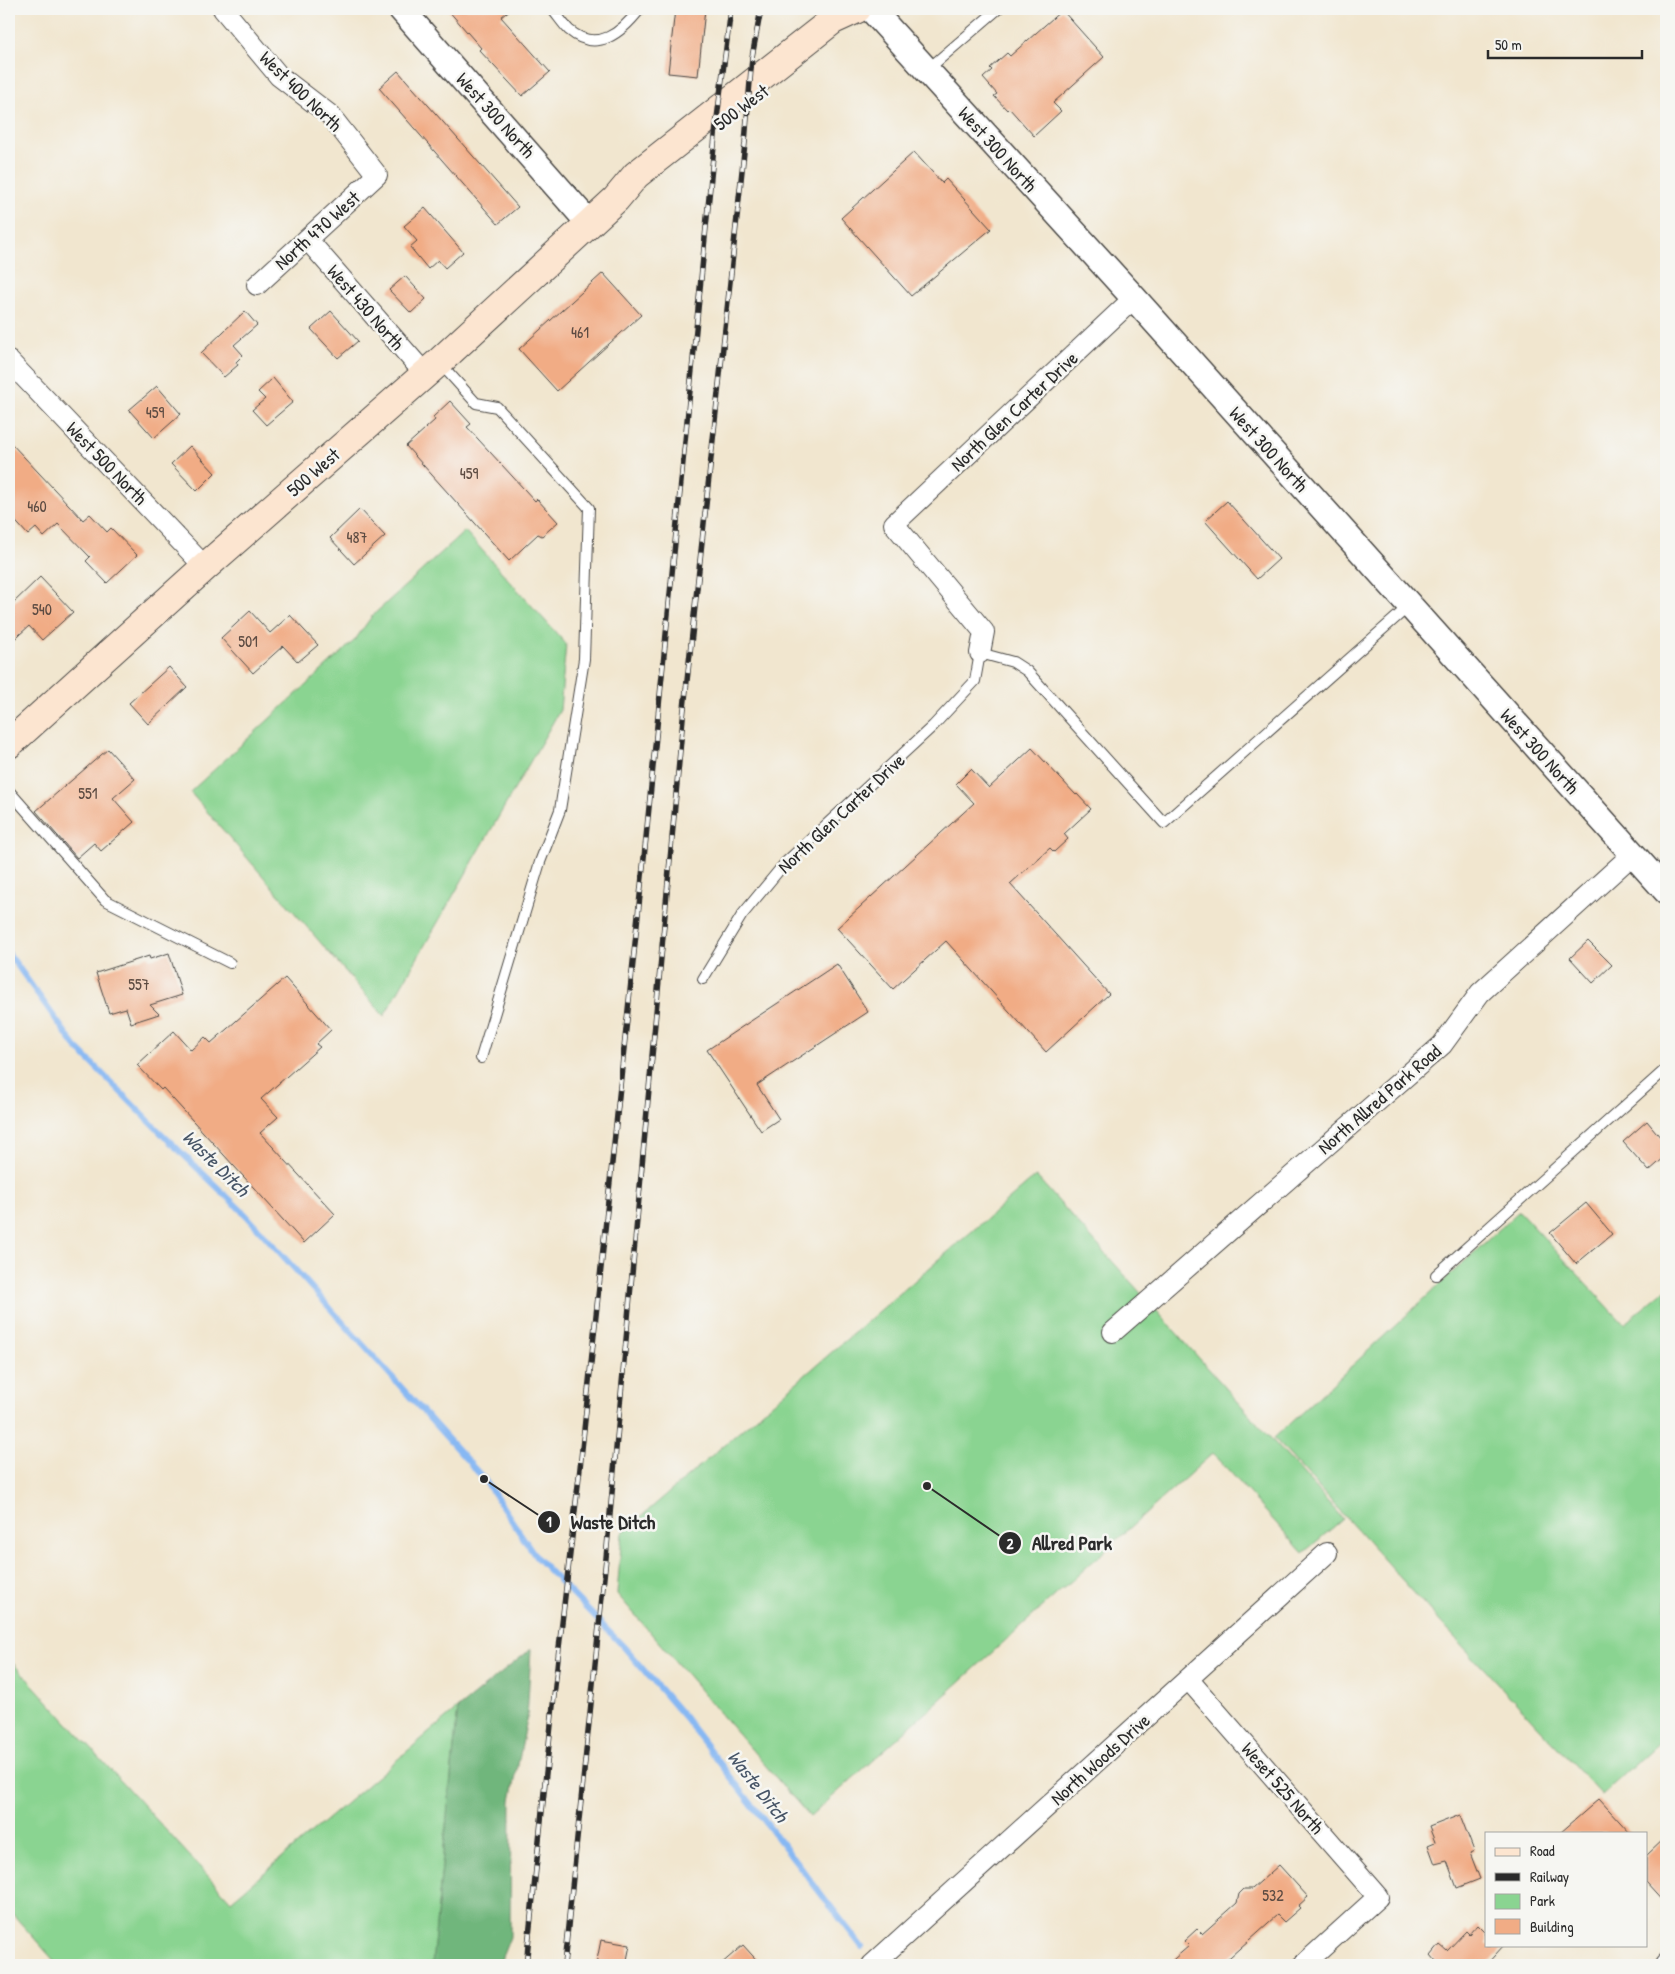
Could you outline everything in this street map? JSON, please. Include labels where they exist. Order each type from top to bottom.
[{"type":"main road","name":"500 West","points":[[9,744],[205,567],[432,368],[590,223],[636,175],[718,108],[833,20],[857,9]]},
{"type":"main road","name":"500 West","points":[[616,198],[646,183],[716,126],[842,30],[862,9]]},
{"type":"street","name":"West 400 North","points":[[223,9],[279,76],[330,115],[377,175]]},
{"type":"street","name":"West 300 North","points":[[401,9],[590,223]]},
{"type":"street","name":"West 300 North","points":[[871,9],[1134,298],[1666,891]]},
{"type":"street","name":"North 470 West","points":[[258,284],[377,175]]},
{"type":"street","name":"West 430 North","points":[[307,240],[432,368]]},
{"type":"street","name":"North Glen Carter Drive","points":[[980,653],[984,632],[894,524],[1134,298]]},
{"type":"street","name":"West 500 North","points":[[9,361],[205,567]]},
{"type":"street","name":"North Allred Park Road","points":[[1113,1332],[1442,1045],[1480,993],[1633,854]]},
{"type":"street","name":"North Woods Drive","points":[[872,1965],[1327,1553]]},
{"type":"street","name":"Weset 525 North","points":[[1188,1679],[1378,1897],[1303,1965]]},
{"type":"lane","points":[[552,9],[569,30],[585,40],[603,40],[626,26],[640,9]]},
{"type":"lane","points":[[927,70],[998,9]]},
{"type":"lane","points":[[432,368],[476,403],[497,407],[589,508],[584,659],[560,810],[540,862],[481,1058]]},
{"type":"lane","points":[[980,653],[1013,662],[1027,671],[1164,823],[1410,606]]},
{"type":"lane","name":"North Glen Carter Drive","points":[[704,979],[742,915],[785,863],[933,726],[975,681],[980,653]]},
{"type":"lane","points":[[9,791],[104,900],[230,963]]},
{"type":"lane","points":[[1436,1275],[1666,1069]]},
{"type":"green space","points":[[465,531],[566,644],[560,710],[384,1016],[190,792],[355,640],[372,616]]},
{"type":"green space","points":[[1036,1176],[1343,1519],[1303,1553],[1213,1453],[810,1817],[617,1594],[622,1533]]},
{"type":"green space","points":[[1519,1211],[1624,1324],[1666,1289],[1666,1736],[1602,1795],[1443,1625],[1274,1438]]},
{"type":"green space","points":[[531,1649],[527,1719],[511,1801],[510,1937],[499,1965],[432,1965],[458,1708]]},
{"type":"green space","points":[[9,1659],[231,1901],[458,1708],[432,1965],[58,1965],[9,1910]]},
{"type":"building","points":[[447,9],[511,9],[501,17],[550,72],[522,96],[479,50],[481,48]]},
{"type":"building","points":[[675,9],[705,9],[698,76],[668,73]]},
{"type":"building","points":[[1062,10],[1104,57],[1053,103],[1061,111],[1034,136],[1009,108],[1007,110],[994,96],[997,94],[983,78],[992,70],[990,68],[1007,53],[1010,56]]},
{"type":"building","points":[[398,71],[518,207],[498,224],[379,88]]},
{"type":"building","points":[[914,152],[942,183],[946,179],[991,229],[911,296],[841,218]]},
{"type":"building","points":[[425,208],[463,252],[445,268],[438,260],[428,269],[410,247],[417,241],[404,226]]},
{"type":"building","points":[[603,273],[641,315],[557,391],[519,349]]},
{"type":"building","points":[[405,276],[426,299],[411,313],[389,290]]},
{"type":"building","points":[[245,311],[257,325],[234,345],[243,355],[236,362],[238,365],[224,377],[201,353]]},
{"type":"building","points":[[331,311],[358,341],[338,358],[311,329]]},
{"type":"building","points":[[273,378],[293,402],[266,425],[252,410],[265,399],[258,392]]},
{"type":"building","points":[[157,386],[181,414],[154,438],[129,410]]},
{"type":"building","points":[[450,401],[471,424],[467,427],[535,501],[537,499],[558,522],[542,536],[538,534],[509,561],[406,446],[435,420],[433,417]]},
{"type":"building","points":[[9,441],[83,520],[90,514],[107,532],[111,528],[137,555],[107,583],[86,561],[90,557],[58,524],[44,537],[36,528],[28,535],[9,514]]},
{"type":"building","points":[[190,446],[215,473],[197,491],[171,464]]},
{"type":"building","points":[[1227,501],[1279,559],[1257,579],[1205,521]]},
{"type":"building","points":[[360,509],[385,536],[354,564],[330,538]]},
{"type":"building","points":[[40,577],[73,612],[42,640],[29,626],[9,644],[9,607]]},
{"type":"building","points":[[250,611],[270,633],[290,615],[318,645],[298,662],[283,646],[253,673],[221,638]]},
{"type":"building","points":[[169,667],[187,687],[148,724],[129,703]]},
{"type":"building","points":[[1032,748],[1091,809],[1064,834],[1068,839],[1054,852],[1050,848],[1010,884],[1109,994],[1046,1052],[946,941],[893,989],[837,928],[974,803],[956,784],[971,769],[989,788]]},
{"type":"building","points":[[108,749],[135,779],[113,798],[134,822],[101,851],[94,843],[77,858],[36,811]]},
{"type":"building","points":[[1588,941],[1612,965],[1593,983],[1570,958]]},
{"type":"building","points":[[169,953],[182,995],[150,1005],[159,1014],[131,1023],[126,1008],[109,1013],[96,973],[149,956],[150,959]]},
{"type":"building","points":[[837,964],[868,1012],[757,1085],[779,1119],[761,1131],[707,1050]]},
{"type":"building","points":[[285,978],[331,1030],[316,1044],[320,1047],[261,1099],[278,1117],[260,1133],[335,1214],[304,1243],[163,1088],[161,1090],[137,1065],[174,1031],[191,1050],[205,1037],[211,1043]]},
{"type":"building","points":[[1647,1121],[1666,1144],[1666,1156],[1649,1171],[1623,1142]]},
{"type":"building","points":[[1586,1203],[1612,1234],[1576,1264],[1550,1233]]},
{"type":"building","points":[[1599,1799],[1629,1832],[1561,1832]]},
{"type":"building","points":[[1460,1815],[1474,1851],[1470,1853],[1480,1879],[1457,1888],[1447,1861],[1435,1864],[1428,1845],[1435,1842],[1429,1827]]},
{"type":"building","points":[[1666,1837],[1666,1904],[1648,1884],[1648,1854]]},
{"type":"building","points":[[1279,1865],[1308,1897],[1298,1906],[1300,1908],[1284,1922],[1277,1915],[1221,1965],[1167,1965],[1189,1946],[1184,1941],[1197,1929],[1202,1934],[1237,1903],[1239,1894],[1244,1889],[1252,1889]]},
{"type":"building","points":[[1477,1925],[1485,1933],[1485,1946],[1503,1946],[1486,1965],[1433,1965],[1436,1962],[1431,1956],[1440,1945],[1447,1951],[1466,1931],[1469,1934]]},
{"type":"building","points":[[601,1940],[630,1945],[626,1965],[596,1965]]},
{"type":"building","points":[[743,1945],[761,1965],[720,1965]]},
{"type":"waterway","name":"Waste Ditch","points":[[9,954],[75,1046],[246,1215],[484,1479],[536,1557],[623,1646],[685,1718],[862,1947]]},
{"type":"railway","points":[[526,1965],[645,848],[716,126],[731,9]]},
{"type":"railway","points":[[564,1965],[606,1558],[683,718],[745,143],[752,57],[761,9]]},
{"type":"place","name":"Waste Ditch","points":[[484,1479]]},
{"type":"place","name":"Allred Park","points":[[927,1486]]}]
